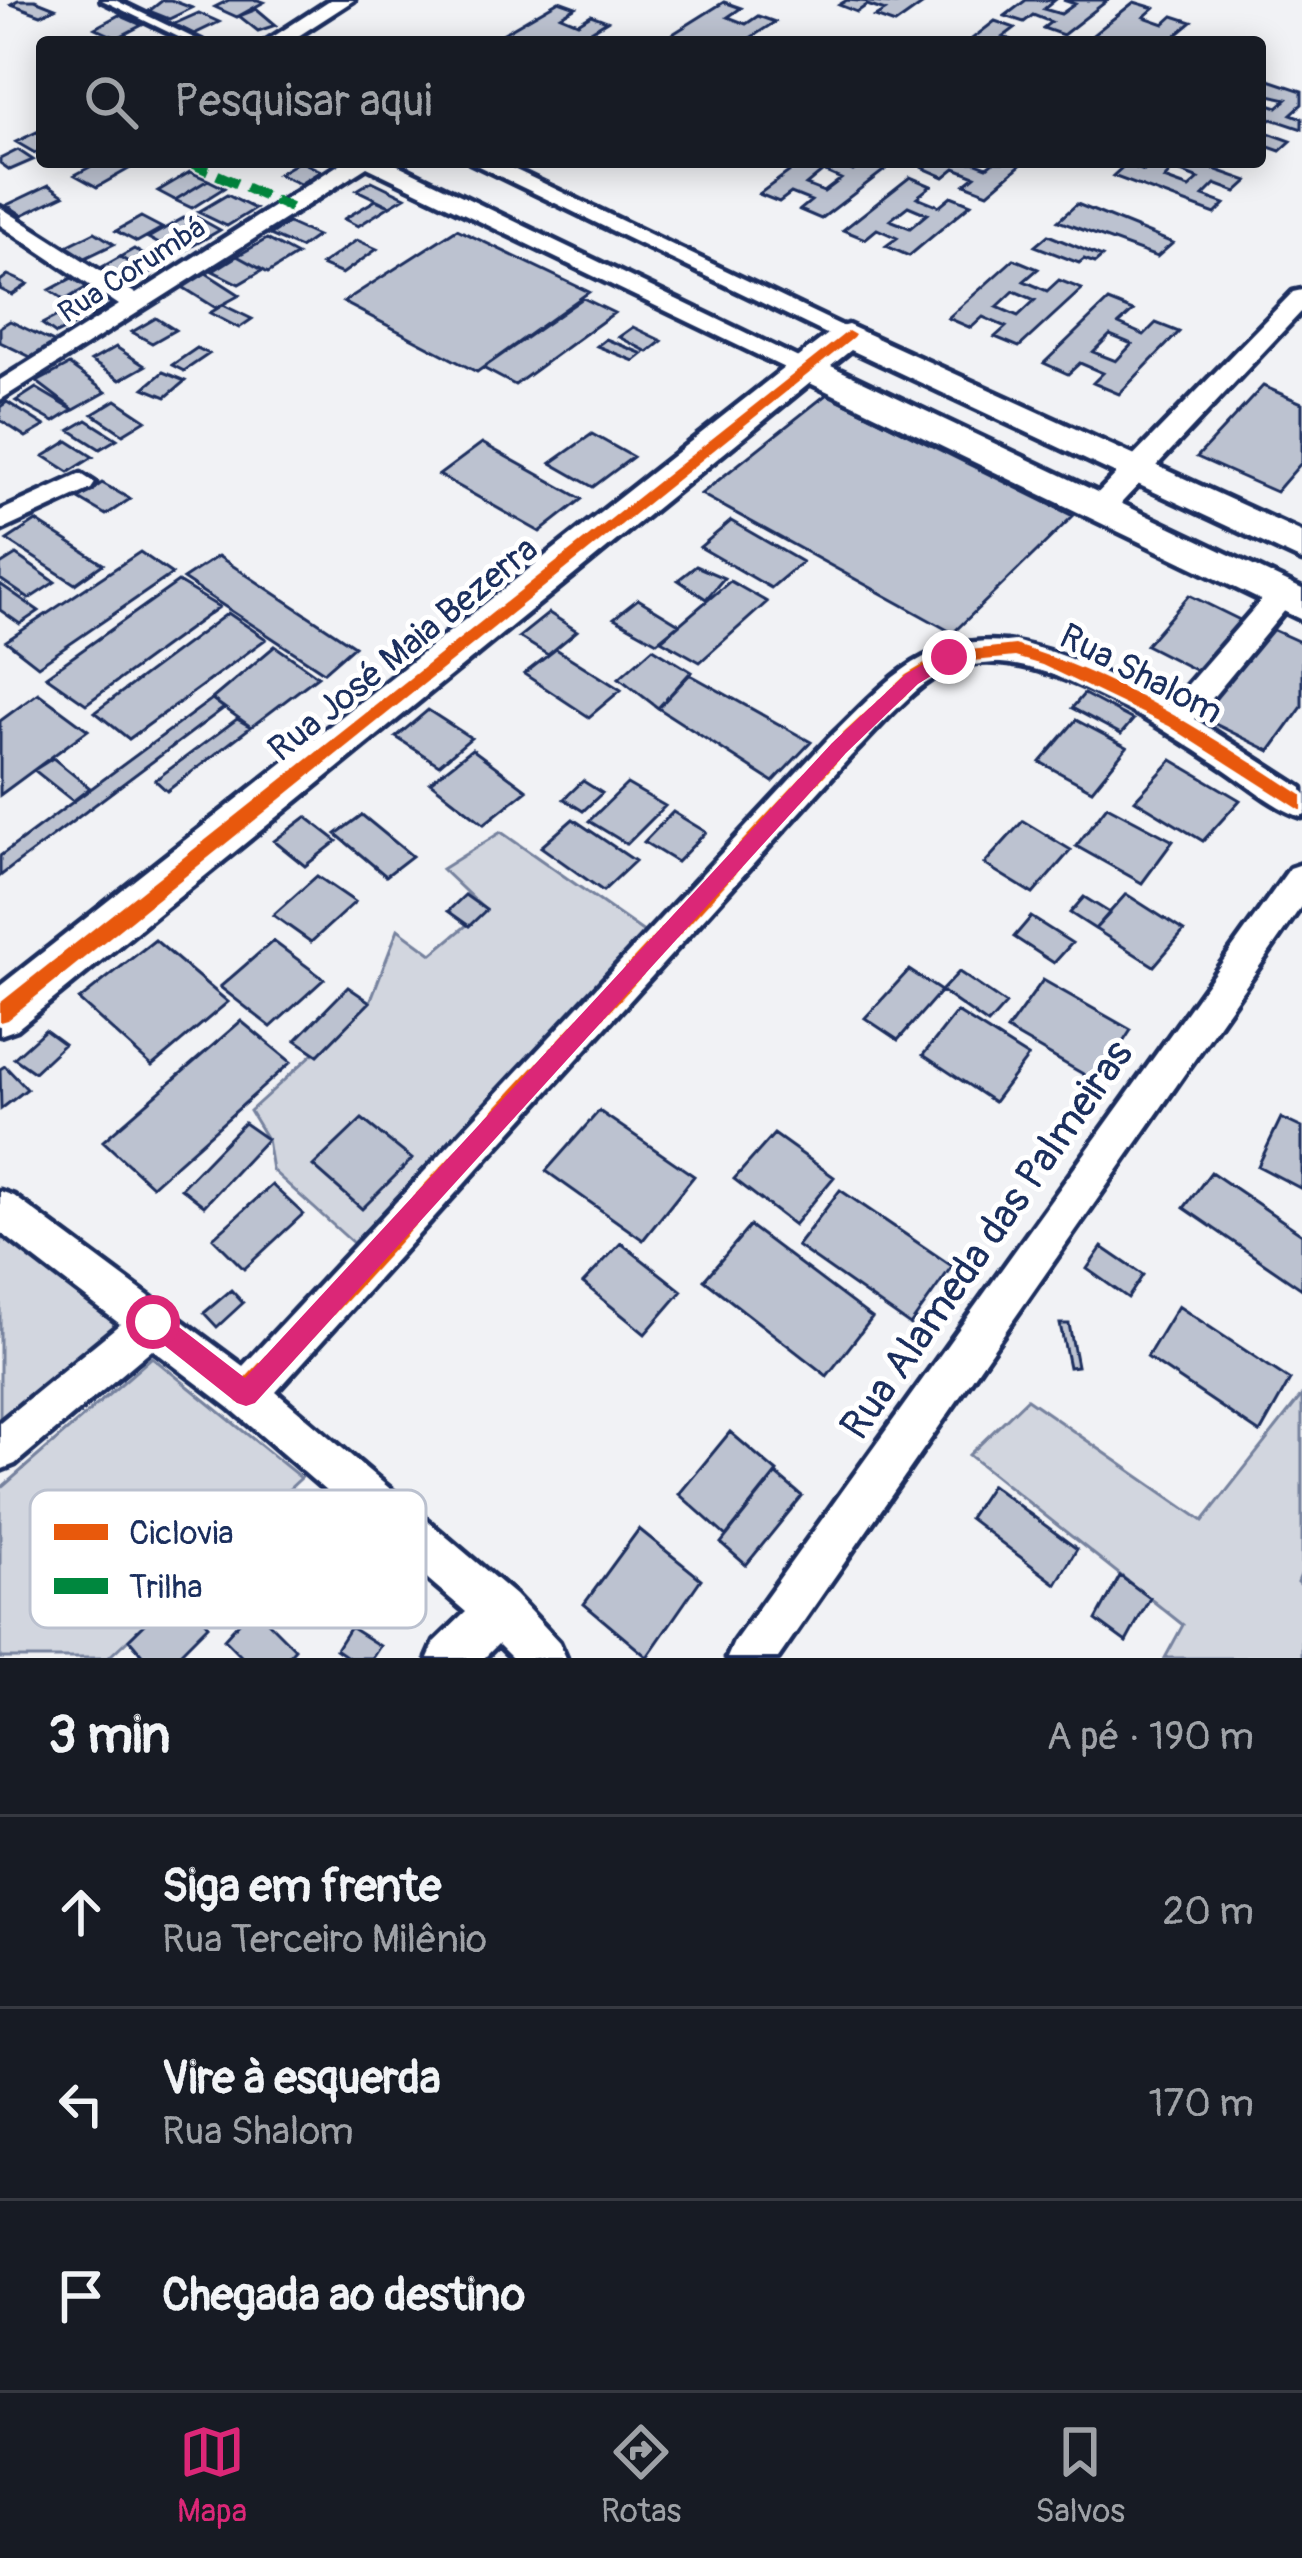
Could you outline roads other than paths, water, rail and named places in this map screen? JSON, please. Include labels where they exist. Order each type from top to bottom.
[{"type":"street","points":[[285,36],[344,0]]},
{"type":"street","name":"Rua Corumbá","points":[[0,392],[350,168]]},
{"type":"street","points":[[387,168],[1291,601],[1175,721]]},
{"type":"street","points":[[494,168],[1302,548]]},
{"type":"street","points":[[0,214],[136,305]]},
{"type":"street","points":[[561,251],[606,221]]},
{"type":"street","points":[[1099,508],[1302,297]]},
{"type":"street","name":"Rua José Maia Bezerra","points":[[0,1014],[848,335]]},
{"type":"street","points":[[0,522],[81,483]]},
{"type":"street","name":"Rua Shalom","points":[[246,1394],[839,748],[912,679],[949,657],[1016,651],[1048,661],[1175,721],[1302,804]]},
{"type":"street","name":"Rua Alameda das Palmeiras","points":[[750,1658],[1302,878]]},
{"type":"street","points":[[0,1209],[246,1394],[358,1490]]},
{"type":"street","points":[[0,1449],[153,1322]]},
{"type":"street","points":[[426,1548],[499,1611],[543,1658]]},
{"type":"street","points":[[451,1658],[499,1611]]},
{"type":"lane","points":[[107,0],[184,36]]}]
